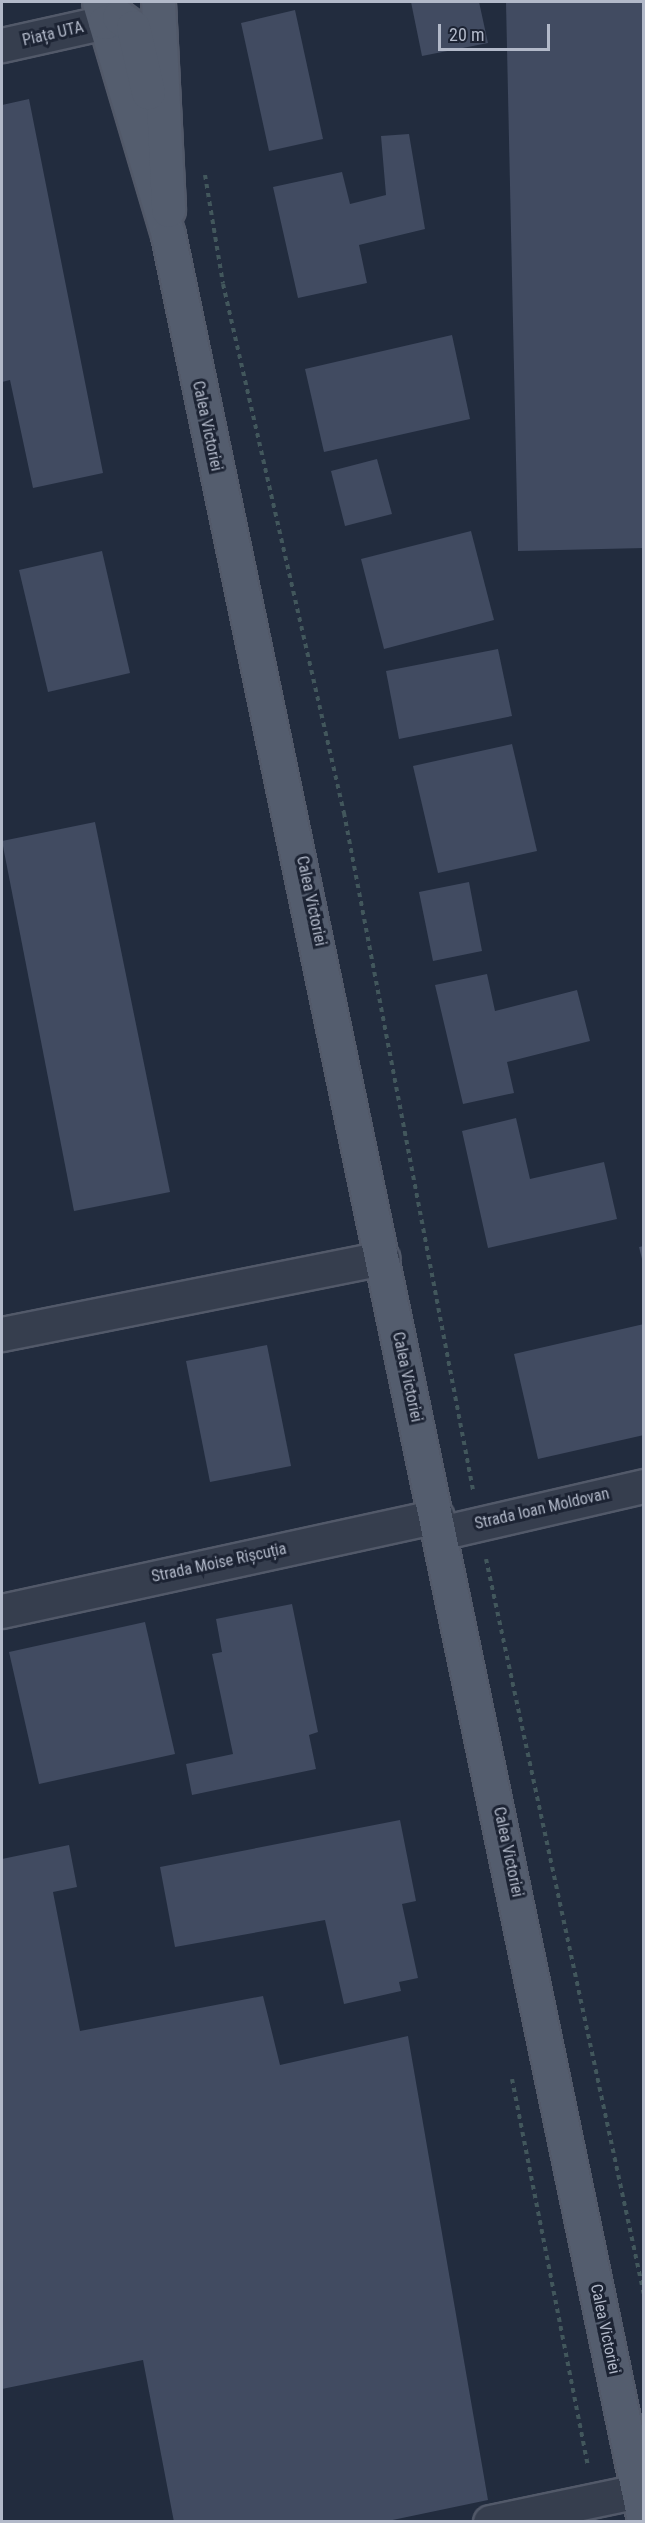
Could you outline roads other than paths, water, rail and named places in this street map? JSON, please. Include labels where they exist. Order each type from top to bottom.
[{"type":"main road","name":"Calea Victoriei","points":[[158,2],[168,185],[168,235]]},
{"type":"main road","name":"Calea Victoriei","points":[[102,12],[168,235],[439,1524],[641,2505]]},
{"type":"main road","points":[[102,12],[119,17],[133,27],[168,185]]},
{"type":"street","name":"Piața UTA","points":[[2,45],[102,12]]},
{"type":"street","points":[[2,1334],[382,1258]]},
{"type":"street","name":"Strada Ioan Moldovan","points":[[439,1524],[480,1524],[644,1486]]},
{"type":"street","name":"Strada Moise Rișcuția","points":[[2,1611],[439,1524]]},
{"type":"street","points":[[490,2522],[641,2505]]}]
